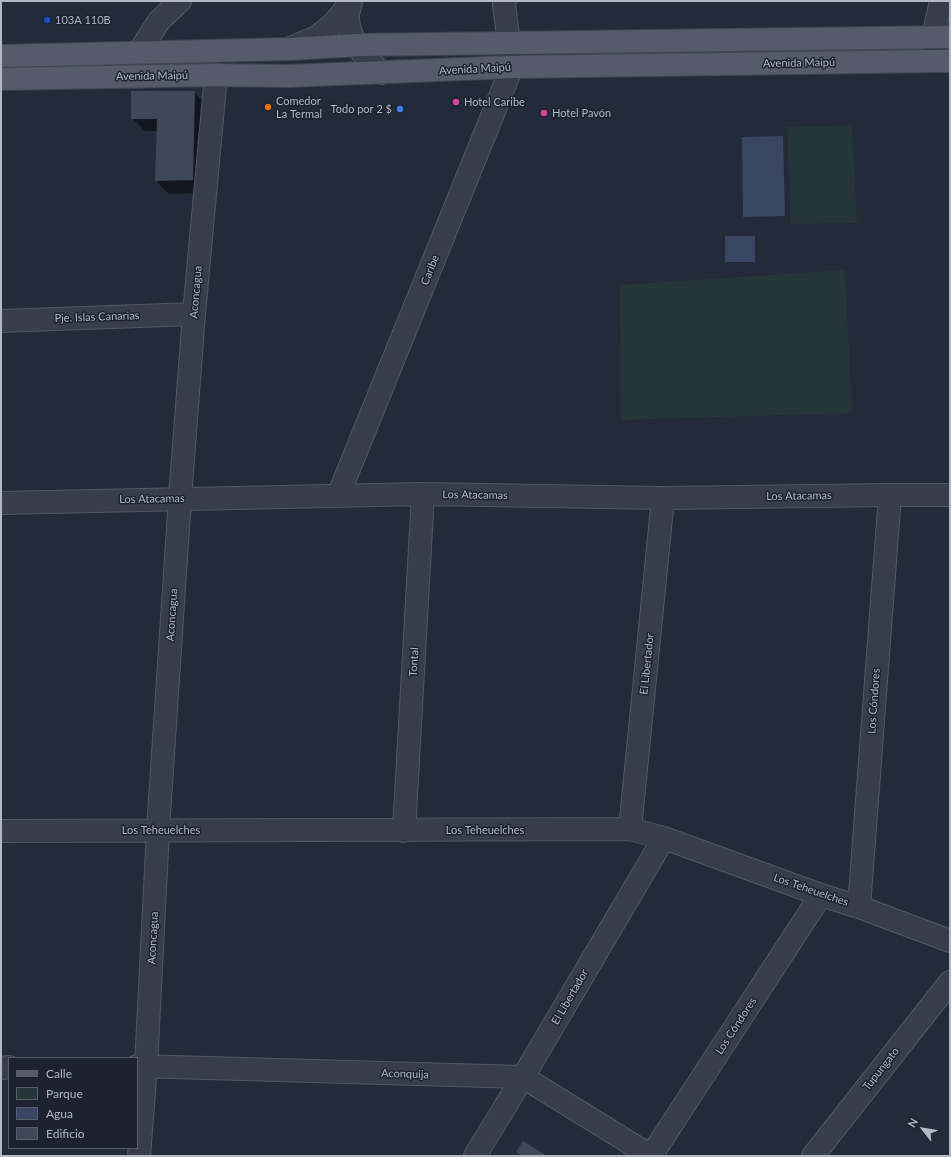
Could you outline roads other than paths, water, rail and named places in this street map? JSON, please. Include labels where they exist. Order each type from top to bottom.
[{"type":"main road","points":[[1,56],[289,49],[358,45],[942,37]]},
{"type":"main road","name":"Avenida Maipú","points":[[1,79],[216,75],[288,76],[512,67],[943,61]]},
{"type":"street","points":[[139,52],[159,21],[180,1]]},
{"type":"street","points":[[351,1],[347,19],[351,35],[368,61],[382,73]]},
{"type":"street","points":[[289,49],[317,37],[333,24],[351,1]]},
{"type":"street","name":"Caribe","points":[[338,496],[512,67],[504,4],[505,1]]},
{"type":"street","points":[[941,1],[943,61]]},
{"type":"street","name":"Aconcagua","points":[[139,1156],[142,1066],[180,498],[194,314],[216,75]]},
{"type":"street","name":"Pje. Islas Canarias","points":[[1,321],[194,314]]},
{"type":"street","name":"Los Atacamas","points":[[1,503],[423,494],[663,498],[950,495]]},
{"type":"street","name":"Tontal","points":[[404,831],[423,494]]},
{"type":"street","name":"Los Cóndores","points":[[859,906],[890,495]]},
{"type":"street","name":"El Libertador","points":[[630,829],[663,498]]},
{"type":"street","name":"Los Teheuelches","points":[[1,831],[404,831],[630,829],[664,838],[821,895],[859,906],[950,941]]},
{"type":"street","name":"El Libertador","points":[[476,1156],[664,838]]},
{"type":"street","name":"Los Cóndores","points":[[651,1156],[821,895]]},
{"type":"street","name":"Tupungato","points":[[813,1156],[950,982]]},
{"type":"street","name":"Aconquija","points":[[142,1066],[523,1077]]},
{"type":"street","points":[[523,1077],[651,1156]]},
{"type":"water","points":[[783,136],[785,216],[743,217],[742,137]]},
{"type":"water","points":[[725,236],[755,236],[755,262],[725,262]]},
{"type":"place","name":"103A 110B","points":[[47,20]]},
{"type":"place","name":"Hotel Caribe","points":[[456,102]]},
{"type":"place","name":"Comedor La Termal","points":[[268,107]]},
{"type":"place","name":"Todo por 2 $","points":[[400,109]]},
{"type":"place","name":"Hotel Pavón","points":[[544,113]]}]
